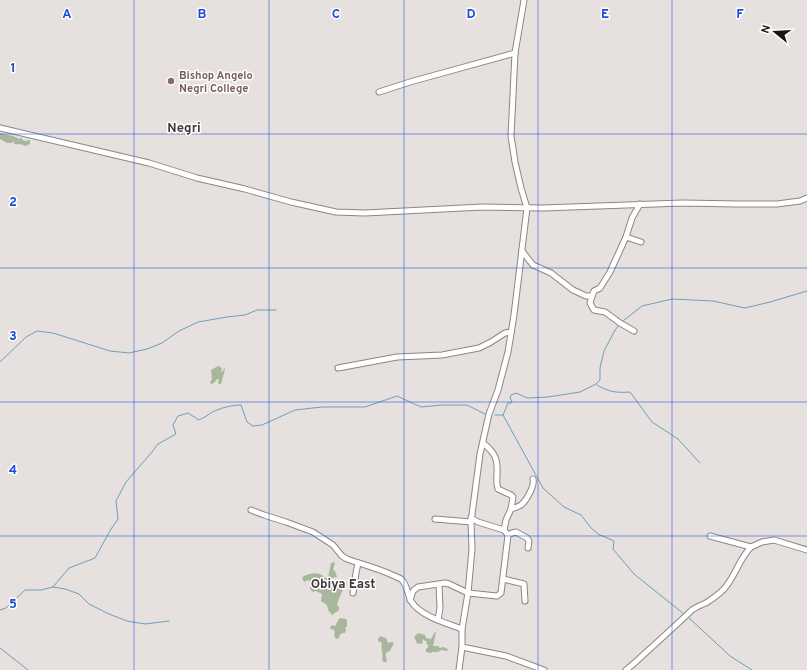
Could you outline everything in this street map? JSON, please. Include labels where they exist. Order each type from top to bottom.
[{"type":"street","points":[[460,670],[462,629],[468,593],[471,560],[471,520],[488,414],[498,390],[508,352],[514,316],[527,208],[515,162],[511,136],[515,53],[524,0]]},
{"type":"street","points":[[379,92],[429,76],[515,53]]},
{"type":"street","points":[[0,128],[149,163],[203,179],[336,212],[365,213],[482,207],[527,208],[682,203],[777,204],[800,201],[807,198]]},
{"type":"street","points":[[589,296],[603,285],[626,237],[632,218],[640,204]]},
{"type":"street","points":[[626,237],[640,242]]},
{"type":"street","points":[[522,251],[533,265],[551,273],[573,290],[589,296]]},
{"type":"street","points":[[589,296],[590,303],[594,310],[605,312],[621,324],[634,331]]},
{"type":"street","points":[[338,368],[397,357],[442,355],[479,348],[505,333],[511,332]]},
{"type":"street","points":[[483,442],[492,452],[497,461],[498,489],[513,497],[511,510],[506,520],[504,530]]},
{"type":"street","points":[[511,510],[522,505],[533,486],[533,479]]},
{"type":"street","points":[[252,510],[312,532],[333,545],[342,556],[347,559],[386,572],[402,580],[410,600],[414,605],[426,614],[462,629]]},
{"type":"street","points":[[435,519],[471,520],[504,530],[508,534]]},
{"type":"street","points":[[508,534],[516,532],[527,538],[529,541],[528,548]]},
{"type":"street","points":[[410,600],[414,591],[418,587],[445,583],[468,593],[498,596],[501,593],[502,588],[508,534]]},
{"type":"street","points":[[710,536],[751,547]]},
{"type":"street","points":[[626,670],[693,609],[715,597],[724,590],[742,558],[751,547],[762,542],[774,540],[807,550]]},
{"type":"street","points":[[353,593],[358,563]]},
{"type":"street","points":[[503,579],[524,584],[525,601]]},
{"type":"street","points":[[438,620],[440,608],[439,585]]},
{"type":"street","points":[[462,647],[506,656],[544,670]]},
{"type":"green space","points":[[0,133],[19,139],[21,138],[24,141],[30,140],[30,144],[24,146],[21,144],[14,144],[14,141],[12,143],[7,143],[0,139]]},
{"type":"green space","points":[[218,366],[222,368],[221,372],[224,368],[225,369],[221,384],[218,383],[219,379],[217,379],[211,384],[211,370]]},
{"type":"green space","points":[[335,562],[333,570],[335,571],[337,577],[332,578],[329,583],[333,587],[338,586],[343,590],[337,605],[339,610],[332,615],[328,610],[327,605],[321,601],[322,594],[316,591],[313,592],[310,589],[311,582],[308,580],[304,582],[302,578],[315,573],[321,574],[325,578],[328,578],[331,563]]},
{"type":"green space","points":[[340,618],[346,619],[347,626],[345,628],[345,633],[342,633],[339,638],[336,639],[334,635],[335,632],[330,628],[332,625],[336,625]]},
{"type":"green space","points":[[435,632],[433,646],[438,646],[440,648],[443,647],[448,649],[447,651],[441,650],[431,653],[426,652],[428,645],[426,643],[427,641],[423,639],[422,644],[417,644],[414,637],[418,633],[431,639]]},
{"type":"green space","points":[[380,636],[386,638],[388,643],[394,643],[390,651],[386,654],[386,662],[382,660],[382,643],[378,641]]},
{"type":"waterway","points":[[623,321],[642,306],[672,299],[713,301],[745,308],[807,291]]},
{"type":"waterway","points":[[0,362],[26,337],[37,331],[53,333],[110,351],[129,353],[147,349],[162,343],[179,331],[198,322],[245,315],[257,310],[276,310]]},
{"type":"waterway","points":[[495,415],[503,415],[508,403],[511,403],[512,401],[510,398],[511,395],[516,393],[527,398],[548,397],[580,392],[596,384],[600,380],[600,368],[604,351],[619,325]]},
{"type":"waterway","points":[[597,385],[613,392],[630,392],[652,422],[678,439],[700,463]]},
{"type":"waterway","points":[[0,610],[6,608],[25,590],[41,590],[53,587],[69,568],[95,558],[118,519],[116,501],[126,482],[158,444],[176,434],[173,425],[178,416],[188,413],[199,420],[220,409],[241,405],[247,422],[253,426],[262,425],[295,410],[322,407],[365,407],[397,396],[421,407],[467,405],[485,414]]},
{"type":"waterway","points":[[503,415],[543,488],[564,507],[581,515],[591,528],[598,534],[614,541],[613,549],[634,574],[684,614]]},
{"type":"waterway","points":[[53,587],[79,594],[89,604],[127,621],[145,624],[169,621]]},
{"type":"waterway","points":[[688,617],[730,656],[752,670]]},
{"type":"waterway","points":[[0,648],[28,670]]},
{"type":"place","name":"Bishop Angelo Negri College","points":[[171,81]]},
{"type":"district","name":"Negri","points":[[184,127]]},
{"type":"district","name":"Obiya East","points":[[343,583]]}]
